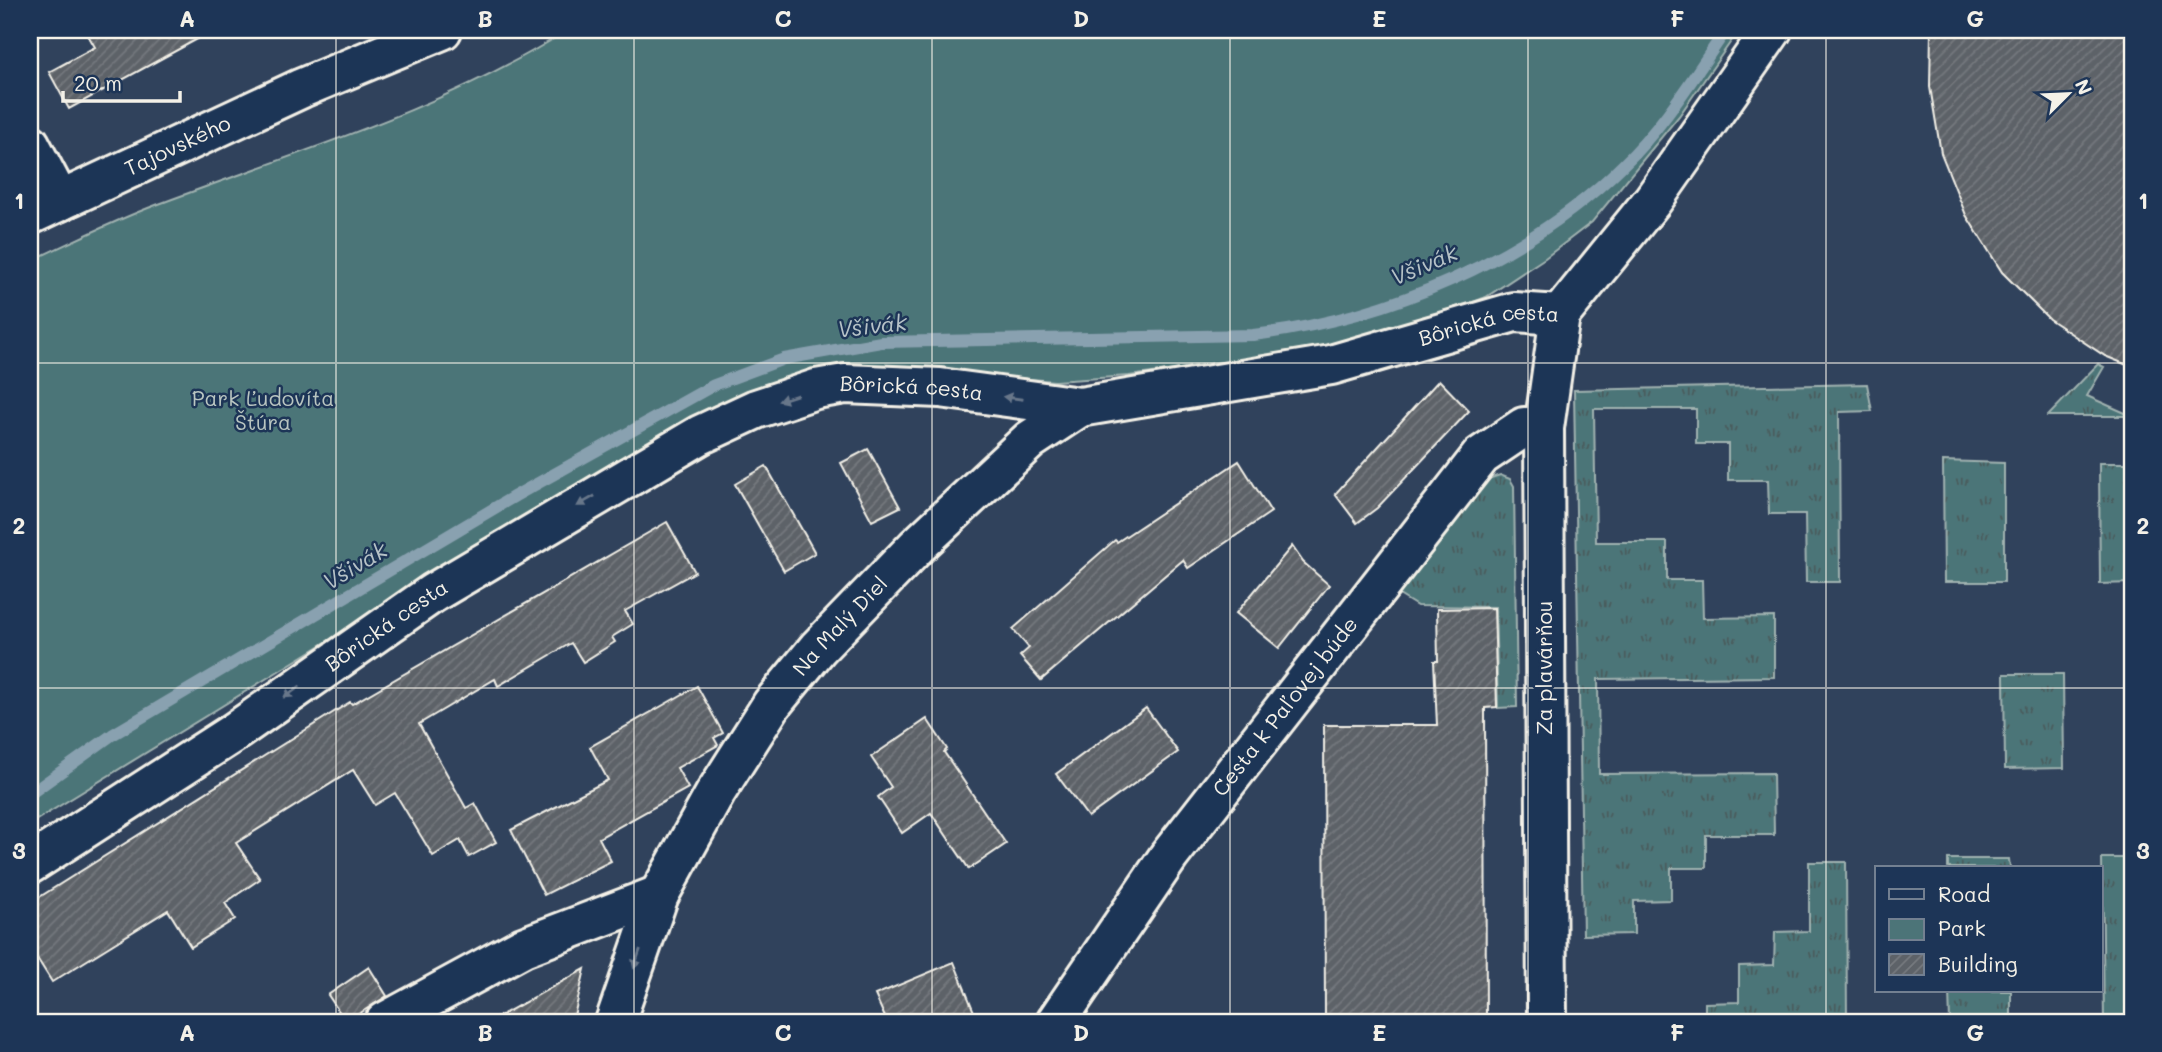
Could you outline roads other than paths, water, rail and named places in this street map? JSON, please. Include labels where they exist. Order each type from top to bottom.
[{"type":"street","name":"Tajovského","points":[[45,208],[302,88],[442,30]]},
{"type":"street","name":"Bôrická cesta","points":[[30,864],[233,733],[433,593],[688,442],[756,409],[816,389],[845,384],[940,388],[1080,407],[1331,365],[1514,312],[1560,315],[1653,200],[1772,30]]},
{"type":"street","points":[[30,144],[45,208]]},
{"type":"street","name":"Za plavárňou","points":[[1547,1022],[1544,428],[1560,315]]},
{"type":"street","name":"Na Malý Diel","points":[[615,1022],[659,895],[772,704],[818,648],[917,546],[1030,440],[1080,407]]},
{"type":"street","name":"Cesta k Paľovej búde","points":[[1056,1022],[1170,856],[1481,456],[1524,427],[1544,428]]},
{"type":"street","points":[[385,1022],[523,947],[659,895]]},
{"type":"waterway","name":"Všivák","points":[[30,794],[112,735],[515,496],[714,385],[784,359],[881,342],[1253,335],[1353,315],[1452,280],[1543,229],[1585,199],[1623,165],[1665,117],[1726,30]]},
{"type":"park label","name":"Park Ľudovíta Štúra","points":[[263,411]]}]
